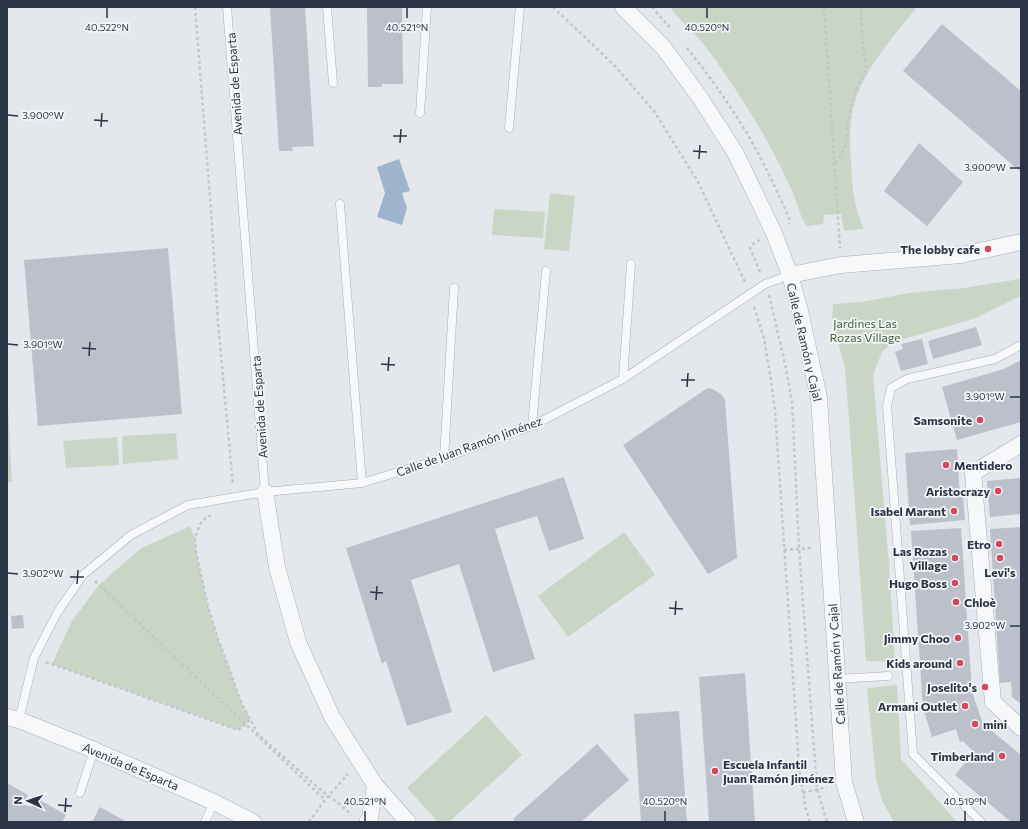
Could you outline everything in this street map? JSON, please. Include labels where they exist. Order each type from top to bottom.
[{"type":"street","name":"Calle de Ramón y Cajal","points":[[623,7],[663,47],[701,99],[736,154],[774,233],[790,275],[800,311],[819,398],[844,782],[856,822]]},
{"type":"street","name":"Calle de Juan Ramón Jiménez","points":[[790,275],[841,265],[961,255],[1020,244]]},
{"type":"street","points":[[1021,444],[973,474],[993,702],[1021,728]]},
{"type":"street","name":"Avenida de Esparta","points":[[265,492],[277,567],[298,642],[332,717],[375,785],[408,822]]},
{"type":"street","name":"Avenida de Esparta","points":[[13,718],[94,750],[214,802],[253,822]]},
{"type":"street","points":[[361,819],[370,818],[375,785]]},
{"type":"lane","name":"Avenida de Esparta","points":[[228,7],[265,492]]},
{"type":"lane","points":[[327,7],[333,83]]},
{"type":"lane","points":[[420,113],[427,7]]},
{"type":"lane","points":[[508,128],[520,7]]},
{"type":"lane","points":[[340,204],[362,483]]},
{"type":"lane","points":[[623,379],[631,264]]},
{"type":"lane","points":[[532,426],[546,271]]},
{"type":"lane","name":"Calle de Juan Ramón Jiménez","points":[[13,718],[34,658],[57,613],[82,575],[131,535],[188,505],[265,492],[362,483],[444,458],[532,426],[623,379],[750,293],[765,284],[790,275]]},
{"type":"lane","points":[[444,458],[454,288]]},
{"type":"lane","points":[[981,822],[913,754],[887,405],[892,388],[907,379],[995,359],[1021,345]]},
{"type":"lane","points":[[837,680],[888,676]]},
{"type":"lane","points":[[80,793],[94,750]]},
{"type":"lane","points":[[205,822],[214,802]]},
{"type":"path","points":[[195,7],[211,210],[218,323],[233,497]]},
{"type":"path","points":[[553,7],[614,65],[654,112],[698,182],[750,293],[764,338],[775,411],[799,766],[805,806],[810,822]]},
{"type":"path","points":[[652,7],[671,29]]},
{"type":"path","points":[[824,7],[841,265]]},
{"type":"path","points":[[835,164],[846,145],[851,106],[858,84],[865,74],[866,66],[863,50],[861,16],[862,7]]},
{"type":"path","points":[[685,46],[699,63],[733,112],[757,152],[790,220],[789,227],[754,243],[750,248],[769,294],[776,320],[792,401],[799,549],[817,789],[827,822]]},
{"type":"path","points":[[214,514],[204,519],[200,524],[195,538],[196,551],[208,606],[216,633],[242,704],[258,734],[322,792],[361,819]]},
{"type":"path","points":[[784,550],[829,547]]},
{"type":"path","points":[[86,573],[325,800]]},
{"type":"path","points":[[34,658],[238,730],[250,719]]},
{"type":"path","points":[[309,822],[325,800],[359,760]]},
{"type":"path","points":[[803,793],[844,782]]},
{"type":"green space","points":[[670,7],[917,7],[879,55],[863,82],[853,109],[850,136],[852,181],[856,205],[864,229],[844,231],[841,214],[824,215],[823,224],[807,226],[802,218],[793,193],[776,157],[743,101],[723,70],[701,41],[681,21]]},
{"type":"green space","points":[[550,193],[575,196],[569,251],[544,249]]},
{"type":"green space","points":[[494,209],[545,212],[543,238],[492,235]]},
{"type":"green space","name":"Jardines Las Rozas Village","points":[[1020,279],[1021,296],[973,319],[893,342],[882,352],[873,375],[889,565],[895,662],[866,661],[845,368],[832,318],[833,304],[862,302],[909,293],[964,288]]},
{"type":"green space","points":[[7,388],[12,482],[7,482]]},
{"type":"green space","points":[[176,433],[178,459],[123,464],[122,436]]},
{"type":"green space","points":[[117,437],[119,465],[66,468],[63,441]]},
{"type":"green space","points":[[190,526],[195,538],[196,551],[208,606],[216,633],[242,704],[250,719],[238,730],[52,664],[72,621],[99,585],[140,549]]},
{"type":"green space","points":[[624,532],[655,575],[568,637],[538,596]]},
{"type":"green space","points":[[897,685],[901,759],[957,822],[894,822],[882,801],[876,778],[867,688]]},
{"type":"green space","points":[[486,715],[522,755],[449,822],[438,822],[407,788]]},
{"type":"water","points":[[399,159],[410,191],[402,193],[407,208],[402,225],[377,217],[385,193],[377,167]]},
{"type":"building","points":[[270,7],[305,7],[314,146],[292,147],[293,151],[279,151]]},
{"type":"building","points":[[367,7],[402,7],[403,84],[382,84],[382,87],[368,87]]},
{"type":"building","points":[[942,24],[1021,91],[1021,172],[903,71]]},
{"type":"building","points":[[919,143],[963,182],[927,226],[884,191]]},
{"type":"building","points":[[168,248],[182,414],[38,426],[24,260]]},
{"type":"building","points":[[976,327],[982,345],[933,359],[928,341]]},
{"type":"building","points":[[922,339],[928,364],[901,371],[895,352],[903,349],[901,344]]},
{"type":"building","points":[[1021,360],[1021,422],[957,440],[942,387],[1004,369]]},
{"type":"building","points":[[710,388],[721,394],[725,400],[737,558],[708,574],[623,445],[706,389]]},
{"type":"building","points":[[957,449],[960,497],[963,497],[965,520],[910,525],[905,453]]},
{"type":"building","points":[[564,477],[584,539],[549,551],[537,516],[495,529],[535,659],[493,672],[459,564],[411,580],[452,712],[407,726],[386,661],[382,664],[346,548]]},
{"type":"building","points":[[1021,478],[1021,514],[990,517],[987,481]]},
{"type":"building","points":[[1021,527],[1021,704],[1012,697],[1011,682],[1000,683],[990,529]]},
{"type":"building","points":[[961,528],[972,692],[982,721],[1021,755],[1021,822],[1011,822],[955,775],[974,752],[963,741],[960,742],[956,729],[932,737],[923,708],[911,531]]},
{"type":"building","points":[[23,615],[24,628],[12,629],[11,616]]},
{"type":"building","points":[[745,673],[755,822],[709,822],[699,677]]},
{"type":"building","points":[[679,711],[687,822],[641,822],[634,714]]},
{"type":"building","points":[[597,744],[629,780],[581,822],[516,822],[513,819]]},
{"type":"building","points":[[7,783],[28,795],[23,804],[30,807],[37,805],[40,800],[66,815],[62,822],[7,822]]},
{"type":"building","points":[[100,807],[127,822],[92,822]]},
{"type":"place","name":"The lobby cafe","points":[[988,249]]},
{"type":"place","name":"Samsonite","points":[[980,420]]},
{"type":"place","name":"Mentidero","points":[[946,465]]},
{"type":"place","name":"Aristocrazy","points":[[998,491]]},
{"type":"place","name":"Isabel Marant","points":[[954,511]]},
{"type":"place","name":"Etro","points":[[999,544]]},
{"type":"place","name":"Las Rozas Village","points":[[955,558]]},
{"type":"place","name":"Levi's","points":[[1000,558]]},
{"type":"place","name":"Hugo Boss","points":[[955,583]]},
{"type":"place","name":"Chloè","points":[[956,602]]},
{"type":"place","name":"Jimmy Choo","points":[[958,638]]},
{"type":"place","name":"Kids around","points":[[960,663]]},
{"type":"place","name":"Joselito's","points":[[985,687]]},
{"type":"place","name":"Armani Outlet","points":[[965,706]]},
{"type":"place","name":"mini","points":[[975,724]]},
{"type":"place","name":"Timberland","points":[[1002,756]]},
{"type":"place","name":"Escuela Infantil Juan Ramón Jiménez","points":[[715,771]]}]
